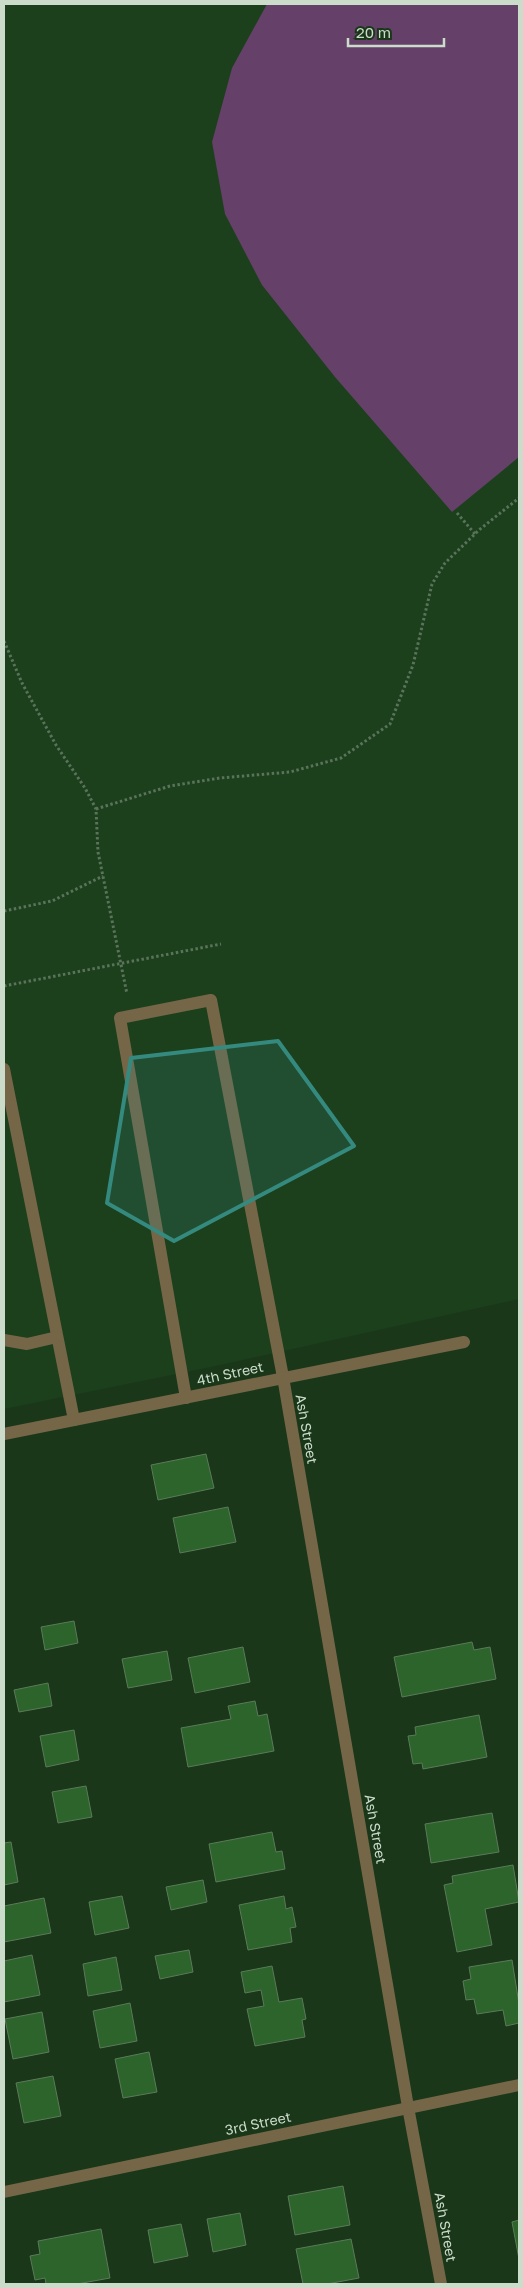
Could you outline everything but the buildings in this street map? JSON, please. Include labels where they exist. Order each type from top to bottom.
[{"type":"street","name":"Ash Street","points":[[132,1016],[211,1000],[283,1378],[408,2107],[441,2284]]},
{"type":"street","points":[[132,1016],[120,1018],[186,1398]]},
{"type":"street","points":[[4,1069],[74,1420]]},
{"type":"street","points":[[4,1340],[27,1344],[57,1337]]},
{"type":"street","name":"4th Street","points":[[4,1434],[464,1342]]},
{"type":"street","name":"3rd Street","points":[[4,2192],[519,2085]]},
{"type":"path","points":[[96,809],[170,786],[220,778],[290,772],[341,758],[390,724],[413,664],[432,584],[445,564],[475,534],[519,498]]},
{"type":"path","points":[[457,513],[475,534]]},
{"type":"path","points":[[4,641],[22,683],[56,745],[85,788],[96,809],[98,852],[132,1016]]},
{"type":"path","points":[[4,911],[52,901],[103,876]]},
{"type":"path","points":[[4,986],[221,944]]},
{"type":"highlighted area","points":[[278,1041],[354,1146],[174,1241],[107,1203],[131,1058]]},
{"type":"shaded area","points":[[4,4],[519,4],[519,1299],[211,1367],[4,1409]]},
{"type":"shaded area","points":[[267,4],[519,4],[519,457],[452,512],[335,377],[262,285],[225,214],[212,142],[232,68]]}]
